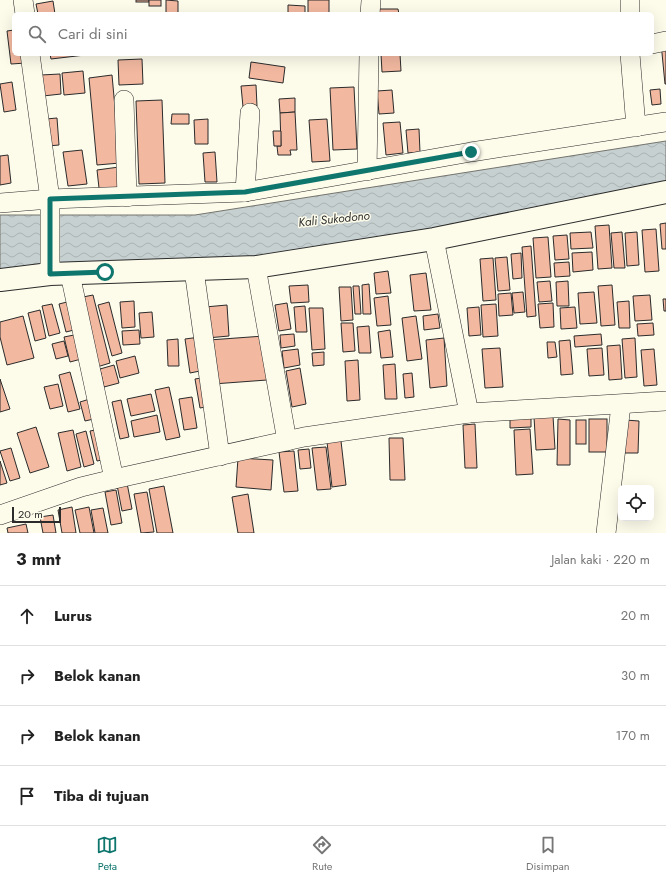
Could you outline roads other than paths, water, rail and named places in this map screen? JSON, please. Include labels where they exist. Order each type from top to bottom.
[{"type":"main road","points":[[0,280],[57,273],[256,267],[434,239],[666,192]]},
{"type":"street","points":[[23,0],[25,12]]},
{"type":"street","points":[[630,0],[630,12]]},
{"type":"street","points":[[654,44],[666,41]]},
{"type":"street","points":[[30,56],[50,204],[57,273],[114,479]]},
{"type":"street","points":[[367,172],[370,56]]},
{"type":"street","points":[[630,56],[636,128]]},
{"type":"street","points":[[124,100],[127,197]]},
{"type":"street","points":[[245,192],[250,113]]},
{"type":"street","points":[[0,203],[50,204],[127,197],[245,192],[367,172],[471,152],[636,128],[666,122]]},
{"type":"street","points":[[434,239],[469,413]]},
{"type":"street","points":[[256,267],[287,441]]},
{"type":"street","points":[[194,270],[220,456]]},
{"type":"street","points":[[0,515],[81,487],[287,441],[469,413],[621,405],[666,401]]},
{"type":"street","points":[[606,533],[621,405]]},
{"type":"water","name":"Kali Sukodono","points":[[666,141],[666,186],[283,259],[0,274],[0,215],[195,215]]}]
